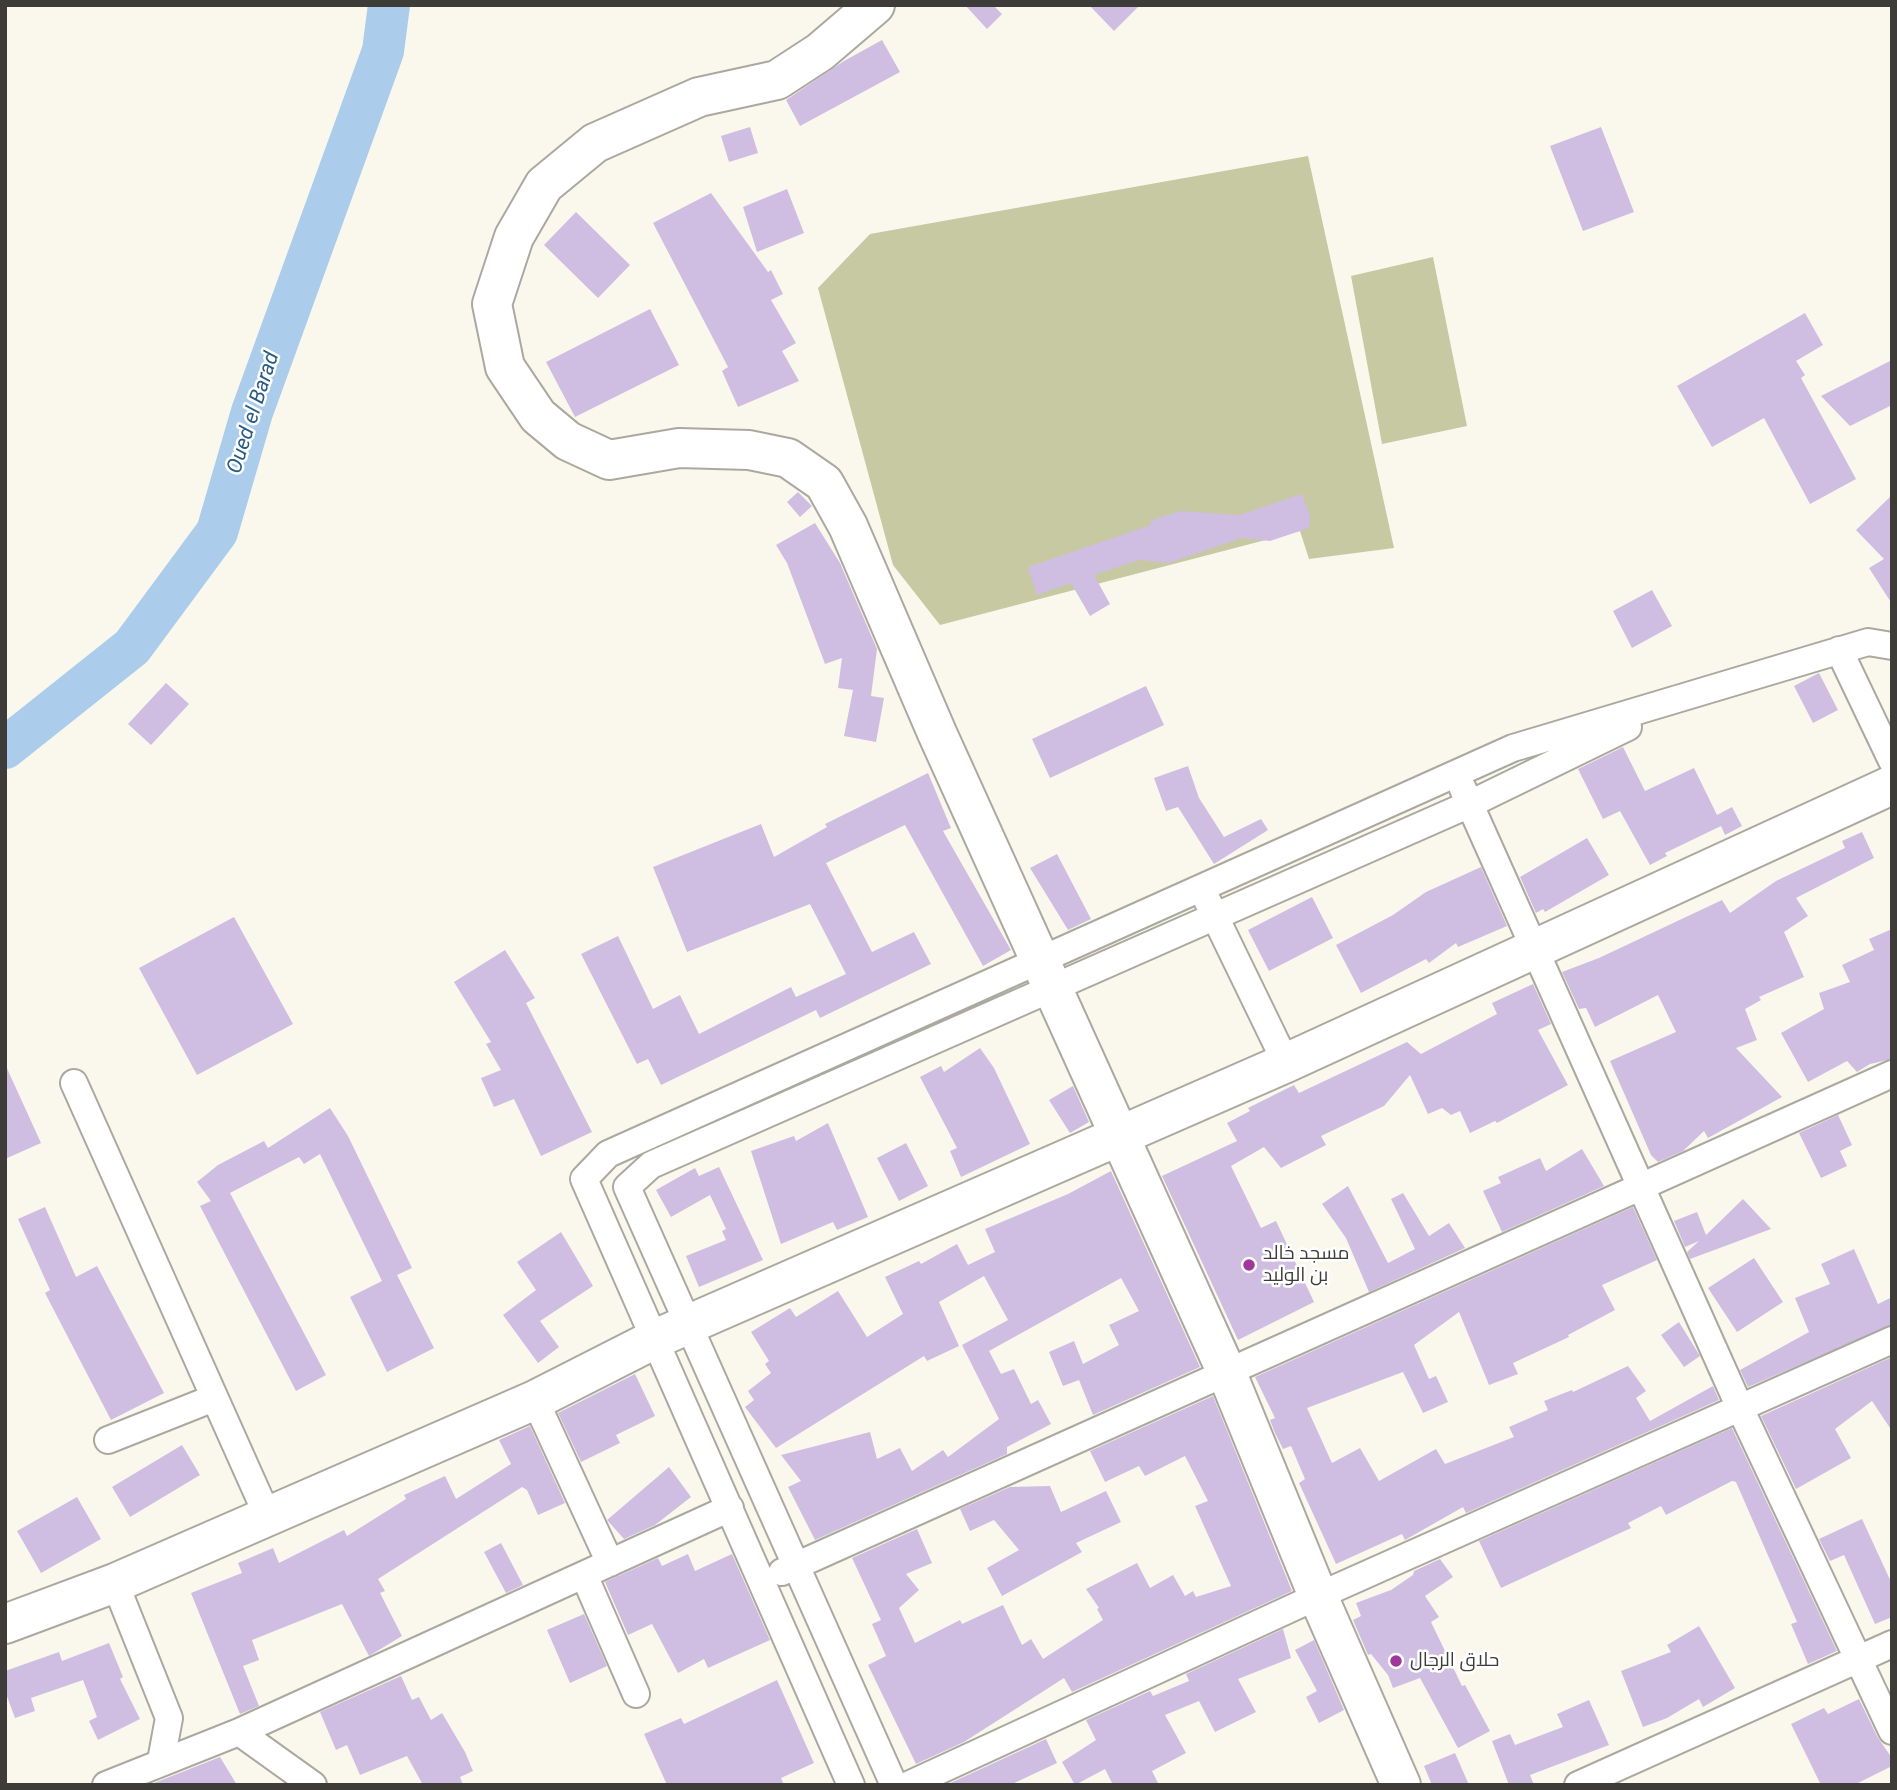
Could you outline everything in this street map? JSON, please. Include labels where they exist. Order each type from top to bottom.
[{"type":"main road","points":[[875,5],[820,52],[777,80],[699,97],[595,143],[544,185],[514,237],[492,304],[506,367],[538,416],[568,441],[609,460],[679,448],[749,450],[788,458],[824,483],[848,526],[937,733],[1226,1371],[1318,1596],[1401,1785]]},
{"type":"main road","points":[[5,1624],[115,1583],[536,1400],[672,1331],[1119,1133],[1286,1063],[1892,785]]},
{"type":"street","points":[[851,1785],[730,1508],[627,1186],[651,1164],[1046,974],[1202,889],[1513,748],[1868,642],[1892,646]]},
{"type":"street","points":[[1839,650],[1892,761]]},
{"type":"street","points":[[894,1785],[796,1565],[672,1331],[584,1179],[608,1154],[1046,974],[1215,916],[1470,804],[1702,691]]},
{"type":"street","points":[[1457,775],[1740,1408],[1892,1731]]},
{"type":"street","points":[[1202,889],[1286,1063]]},
{"type":"street","points":[[762,1581],[1892,1074]]},
{"type":"street","points":[[74,1083],[268,1517]]},
{"type":"street","points":[[908,1785],[1318,1596],[1892,1340]]},
{"type":"street","points":[[108,1440],[214,1398]]},
{"type":"street","points":[[536,1400],[610,1563]]},
{"type":"street","points":[[106,1785],[161,1760],[239,1731],[730,1508]]},
{"type":"street","points":[[584,1574],[636,1694]]},
{"type":"street","points":[[115,1583],[169,1718],[161,1760]]},
{"type":"street","points":[[1578,1785],[1892,1644]]},
{"type":"street","points":[[239,1731],[313,1785]]},
{"type":"green space","points":[[1308,156],[1394,548],[1309,559],[1300,531],[940,625],[893,565],[818,288],[870,234]]},
{"type":"green space","points":[[1433,257],[1467,426],[1382,444],[1351,276]]},
{"type":"building","points":[[965,5],[993,5],[1002,14],[987,29]]},
{"type":"building","points":[[1089,5],[1140,5],[1114,31]]},
{"type":"building","points":[[882,40],[900,72],[800,126],[786,100],[844,61]]},
{"type":"building","points":[[750,127],[758,153],[729,162],[721,136]]},
{"type":"building","points":[[1601,127],[1634,212],[1583,231],[1550,146]]},
{"type":"building","points":[[787,189],[804,233],[757,252],[743,207]]},
{"type":"building","points":[[711,193],[768,272],[771,270],[783,294],[771,300],[796,343],[782,351],[799,381],[738,407],[722,371],[728,367],[653,223]]},
{"type":"building","points":[[576,212],[630,265],[598,298],[544,245]]},
{"type":"building","points":[[650,309],[679,365],[575,417],[546,362]]},
{"type":"building","points":[[1805,313],[1823,345],[1796,361],[1805,375],[1801,378],[1856,479],[1810,504],[1764,418],[1712,447],[1677,386]]},
{"type":"building","points":[[1892,360],[1892,405],[1850,426],[1821,396]]},
{"type":"building","points":[[798,492],[812,506],[800,517],[787,502]]},
{"type":"building","points":[[1302,494],[1310,516],[1309,528],[1270,541],[1241,538],[1169,563],[1139,560],[1094,575],[1110,604],[1090,616],[1071,583],[1037,595],[1028,567],[1151,525],[1150,521],[1180,511],[1239,515]]},
{"type":"building","points":[[1892,495],[1892,604],[1869,568],[1884,559],[1856,530]]},
{"type":"building","points":[[815,523],[840,563],[877,649],[871,696],[884,698],[876,742],[844,736],[853,690],[838,688],[842,658],[825,664],[787,563],[776,545]]},
{"type":"building","points":[[1652,590],[1672,626],[1632,648],[1613,611]]},
{"type":"building","points":[[1819,673],[1838,710],[1813,723],[1794,686]]},
{"type":"building","points":[[166,683],[189,704],[151,745],[128,724]]},
{"type":"building","points":[[1146,686],[1164,725],[1050,778],[1032,739]]},
{"type":"building","points":[[1623,747],[1645,791],[1694,768],[1717,815],[1732,807],[1742,826],[1725,835],[1721,826],[1665,853],[1667,856],[1650,865],[1620,811],[1603,819],[1578,769]]},
{"type":"building","points":[[1188,766],[1199,798],[1224,837],[1261,819],[1268,830],[1214,864],[1178,807],[1166,811],[1154,778]]},
{"type":"building","points":[[928,773],[951,828],[943,831],[1011,950],[983,966],[905,825],[826,863],[872,952],[914,932],[931,964],[820,1018],[816,1010],[661,1085],[648,1059],[637,1064],[581,954],[618,936],[653,1009],[680,995],[699,1034],[791,987],[796,997],[846,974],[810,904],[687,952],[653,867],[761,824],[774,857],[827,827],[825,824]]},
{"type":"building","points":[[1862,832],[1874,858],[1796,898],[1808,916],[1784,932],[1804,977],[1759,997],[1761,1000],[1745,1009],[1757,1040],[1736,1048],[1782,1097],[1708,1138],[1704,1131],[1683,1151],[1658,1162],[1651,1155],[1610,1061],[1676,1032],[1658,995],[1595,1027],[1586,1008],[1579,1009],[1562,972],[1599,958],[1722,900],[1730,913],[1776,881],[1845,848],[1842,841]]},
{"type":"building","points":[[1587,838],[1609,875],[1545,912],[1543,909],[1536,913],[1520,877]]},
{"type":"building","points":[[1057,854],[1091,919],[1068,930],[1030,868]]},
{"type":"building","points":[[1481,867],[1507,926],[1458,947],[1456,943],[1429,963],[1426,959],[1361,993],[1336,945],[1393,915],[1426,892]]},
{"type":"building","points":[[1312,897],[1333,938],[1269,971],[1248,930]]},
{"type":"building","points":[[234,917],[293,1024],[197,1075],[139,968]]},
{"type":"building","points":[[1892,929],[1892,1059],[1870,1064],[1857,1072],[1847,1061],[1808,1082],[1781,1033],[1824,1009],[1819,993],[1850,982],[1842,965],[1874,950],[1869,939]]},
{"type":"building","points":[[505,950],[535,998],[526,1003],[592,1132],[541,1156],[514,1099],[494,1107],[481,1078],[501,1070],[486,1044],[491,1042],[454,982]]},
{"type":"building","points":[[1533,984],[1551,1024],[1538,1030],[1568,1085],[1497,1123],[1495,1121],[1470,1133],[1460,1111],[1451,1115],[1442,1108],[1428,1114],[1410,1075],[1384,1106],[1321,1136],[1326,1145],[1281,1168],[1264,1147],[1231,1166],[1261,1228],[1276,1221],[1314,1302],[1238,1340],[1162,1176],[1237,1141],[1227,1123],[1250,1111],[1248,1108],[1294,1085],[1299,1093],[1407,1042],[1421,1054],[1497,1014],[1492,1003]]},
{"type":"building","points":[[980,1048],[994,1068],[1030,1144],[961,1177],[950,1151],[957,1148],[920,1077],[941,1066],[944,1072]]},
{"type":"building","points":[[5,1064],[41,1143],[5,1159]]},
{"type":"building","points":[[1073,1086],[1089,1122],[1070,1133],[1049,1100]]},
{"type":"building","points":[[330,1108],[348,1136],[412,1268],[397,1275],[434,1348],[387,1372],[350,1297],[382,1281],[320,1154],[304,1164],[299,1157],[230,1193],[326,1375],[296,1391],[200,1206],[211,1201],[197,1182],[218,1165],[264,1141],[268,1148]]},
{"type":"building","points":[[1838,1115],[1852,1145],[1840,1151],[1847,1166],[1821,1178],[1799,1133]]},
{"type":"building","points":[[828,1123],[868,1217],[837,1230],[833,1222],[781,1244],[751,1151],[794,1136],[796,1141]]},
{"type":"building","points":[[906,1143],[928,1186],[899,1201],[877,1158]]},
{"type":"building","points":[[1582,1149],[1604,1186],[1502,1232],[1483,1191],[1501,1183],[1498,1177],[1540,1158],[1546,1171]]},
{"type":"building","points":[[719,1167],[763,1260],[699,1287],[686,1256],[726,1240],[722,1231],[726,1229],[710,1195],[671,1217],[656,1190],[695,1168],[699,1176]]},
{"type":"building","points":[[1111,1171],[1200,1367],[1093,1415],[1079,1380],[1063,1386],[1049,1352],[1074,1341],[1083,1364],[1119,1345],[1109,1325],[1139,1311],[1121,1278],[989,1351],[1001,1374],[1014,1369],[1031,1404],[1038,1400],[1051,1424],[1007,1447],[1007,1454],[815,1540],[788,1487],[801,1481],[781,1455],[870,1432],[877,1459],[900,1448],[912,1471],[943,1450],[948,1457],[999,1419],[962,1345],[1008,1320],[984,1276],[939,1302],[959,1346],[927,1361],[924,1356],[776,1448],[745,1407],[754,1400],[748,1391],[771,1373],[765,1364],[769,1361],[751,1332],[790,1308],[796,1317],[838,1291],[867,1337],[903,1314],[885,1277],[919,1261],[921,1264],[957,1244],[968,1265],[995,1252],[985,1229],[1068,1194]]},
{"type":"building","points":[[1348,1186],[1388,1263],[1415,1249],[1391,1199],[1403,1193],[1429,1236],[1449,1223],[1465,1248],[1369,1292],[1346,1238],[1322,1204]]},
{"type":"building","points":[[1743,1199],[1771,1229],[1690,1259],[1687,1252],[1699,1241],[1685,1247],[1674,1221],[1697,1212],[1706,1235]]},
{"type":"building","points":[[45,1207],[76,1277],[97,1266],[164,1393],[111,1420],[45,1293],[50,1290],[18,1219]]},
{"type":"building","points":[[1633,1207],[1657,1260],[1602,1285],[1615,1310],[1568,1335],[1569,1337],[1513,1363],[1518,1374],[1489,1385],[1459,1312],[1414,1345],[1429,1379],[1436,1376],[1448,1402],[1423,1413],[1403,1372],[1307,1408],[1332,1463],[1360,1448],[1379,1481],[1436,1449],[1445,1464],[1514,1437],[1509,1427],[1548,1410],[1544,1401],[1572,1390],[1573,1392],[1628,1366],[1646,1391],[1636,1398],[1650,1421],[1713,1386],[1719,1400],[1466,1513],[1463,1507],[1405,1540],[1402,1534],[1336,1564],[1299,1483],[1305,1479],[1291,1446],[1283,1449],[1270,1420],[1275,1418],[1255,1377]]},
{"type":"building","points":[[561,1232],[593,1286],[540,1321],[559,1347],[538,1363],[503,1315],[536,1290],[517,1262]]},
{"type":"building","points":[[1854,1249],[1878,1304],[1892,1297],[1892,1325],[1748,1387],[1740,1370],[1809,1332],[1795,1298],[1830,1284],[1821,1264]]},
{"type":"building","points":[[1754,1258],[1783,1302],[1737,1332],[1708,1288]]},
{"type":"building","points":[[1679,1322],[1700,1356],[1684,1367],[1661,1335]]},
{"type":"building","points":[[1892,1357],[1892,1431],[1872,1401],[1835,1429],[1851,1458],[1796,1489],[1761,1416]]},
{"type":"building","points":[[635,1374],[655,1416],[616,1435],[620,1443],[581,1462],[558,1413]]},
{"type":"building","points":[[1213,1396],[1292,1591],[1072,1692],[1064,1678],[964,1742],[916,1764],[868,1665],[886,1656],[872,1624],[881,1620],[852,1558],[917,1529],[932,1563],[906,1574],[919,1590],[899,1608],[915,1643],[960,1620],[962,1624],[1003,1605],[1022,1645],[1031,1639],[1043,1659],[1103,1620],[1097,1609],[1099,1608],[1086,1589],[1137,1563],[1150,1588],[1173,1575],[1185,1596],[1193,1591],[1196,1597],[1231,1586],[1195,1506],[1208,1501],[1185,1456],[1145,1476],[1139,1466],[1105,1482],[1090,1451]]},
{"type":"building","points":[[530,1426],[565,1503],[538,1515],[527,1490],[522,1487],[378,1579],[385,1591],[380,1593],[402,1636],[369,1656],[342,1604],[252,1640],[259,1660],[243,1666],[259,1706],[240,1714],[191,1593],[242,1573],[238,1563],[273,1548],[279,1563],[344,1530],[347,1536],[406,1499],[404,1495],[445,1476],[456,1499],[511,1464],[499,1440]]},
{"type":"building","points":[[1732,1428],[1837,1651],[1808,1664],[1791,1624],[1797,1622],[1736,1482],[1732,1481],[1666,1515],[1661,1506],[1628,1523],[1631,1528],[1501,1588],[1479,1541]]},
{"type":"building","points":[[182,1445],[200,1475],[130,1517],[112,1487]]},
{"type":"building","points":[[669,1467],[691,1497],[655,1525],[624,1539],[607,1520]]},
{"type":"building","points":[[1050,1486],[1061,1512],[1106,1491],[1121,1522],[1076,1543],[1082,1552],[1002,1596],[987,1568],[1019,1550],[994,1520],[970,1531],[960,1509],[1010,1487]]},
{"type":"building","points":[[77,1497],[101,1539],[41,1573],[17,1531]]},
{"type":"building","points":[[1862,1519],[1892,1584],[1892,1617],[1875,1624],[1844,1555],[1830,1561],[1819,1539]]},
{"type":"building","points":[[501,1543],[523,1585],[506,1593],[484,1552]]},
{"type":"building","points":[[688,1554],[695,1571],[732,1554],[770,1640],[708,1668],[704,1659],[678,1673],[652,1624],[628,1635],[605,1582],[658,1558],[662,1566]]},
{"type":"building","points":[[1440,1559],[1453,1577],[1425,1596],[1439,1617],[1431,1622],[1462,1686],[1465,1685],[1490,1731],[1458,1748],[1420,1678],[1393,1688],[1388,1675],[1371,1654],[1368,1655],[1353,1620],[1361,1616],[1356,1603],[1391,1590],[1413,1575],[1414,1571]]},
{"type":"building","points":[[584,1614],[607,1666],[570,1683],[547,1630]]},
{"type":"building","points":[[1699,1626],[1735,1688],[1703,1707],[1699,1699],[1667,1718],[1643,1727],[1621,1671],[1671,1652],[1667,1645]]},
{"type":"building","points":[[1283,1629],[1291,1658],[1238,1679],[1256,1712],[1215,1732],[1199,1701],[1165,1715],[1186,1753],[1152,1771],[1159,1785],[1113,1785],[1105,1769],[1075,1785],[1062,1762],[1096,1740],[1086,1720],[1150,1691],[1153,1696],[1189,1681],[1186,1674]]},
{"type":"building","points":[[1314,1640],[1344,1710],[1319,1723],[1306,1697],[1317,1691],[1295,1650]]},
{"type":"building","points":[[109,1643],[123,1677],[120,1679],[140,1719],[98,1740],[89,1721],[97,1717],[83,1680],[31,1698],[35,1711],[15,1718],[5,1691],[5,1671],[59,1652],[62,1661]]},
{"type":"building","points":[[401,1676],[412,1700],[419,1697],[431,1720],[442,1713],[465,1752],[473,1771],[460,1777],[463,1785],[423,1785],[407,1756],[360,1775],[347,1745],[336,1750],[320,1712]]},
{"type":"building","points":[[777,1680],[814,1763],[781,1778],[784,1785],[667,1785],[644,1734],[681,1718],[684,1724]]},
{"type":"building","points":[[1859,1699],[1878,1738],[1892,1758],[1892,1766],[1854,1785],[1821,1785],[1791,1724],[1824,1708],[1828,1714]]},
{"type":"building","points":[[1589,1700],[1609,1745],[1530,1775],[1534,1785],[1509,1785],[1492,1741],[1510,1734],[1515,1745],[1563,1727],[1557,1714]]},
{"type":"building","points":[[1046,1739],[1057,1763],[1010,1785],[946,1785]]},
{"type":"building","points":[[1455,1753],[1469,1785],[1432,1785],[1424,1766]]},
{"type":"building","points":[[220,1757],[237,1785],[149,1785]]},
{"type":"waterway","name":"Oued el Barad","points":[[5,748],[132,647],[217,532],[252,412],[383,51],[389,5]]},
{"type":"place","name":"مسجد خالد بن الوليد","points":[[1249,1265]]},
{"type":"place","name":"حلاق الرجال","points":[[1396,1661]]}]
